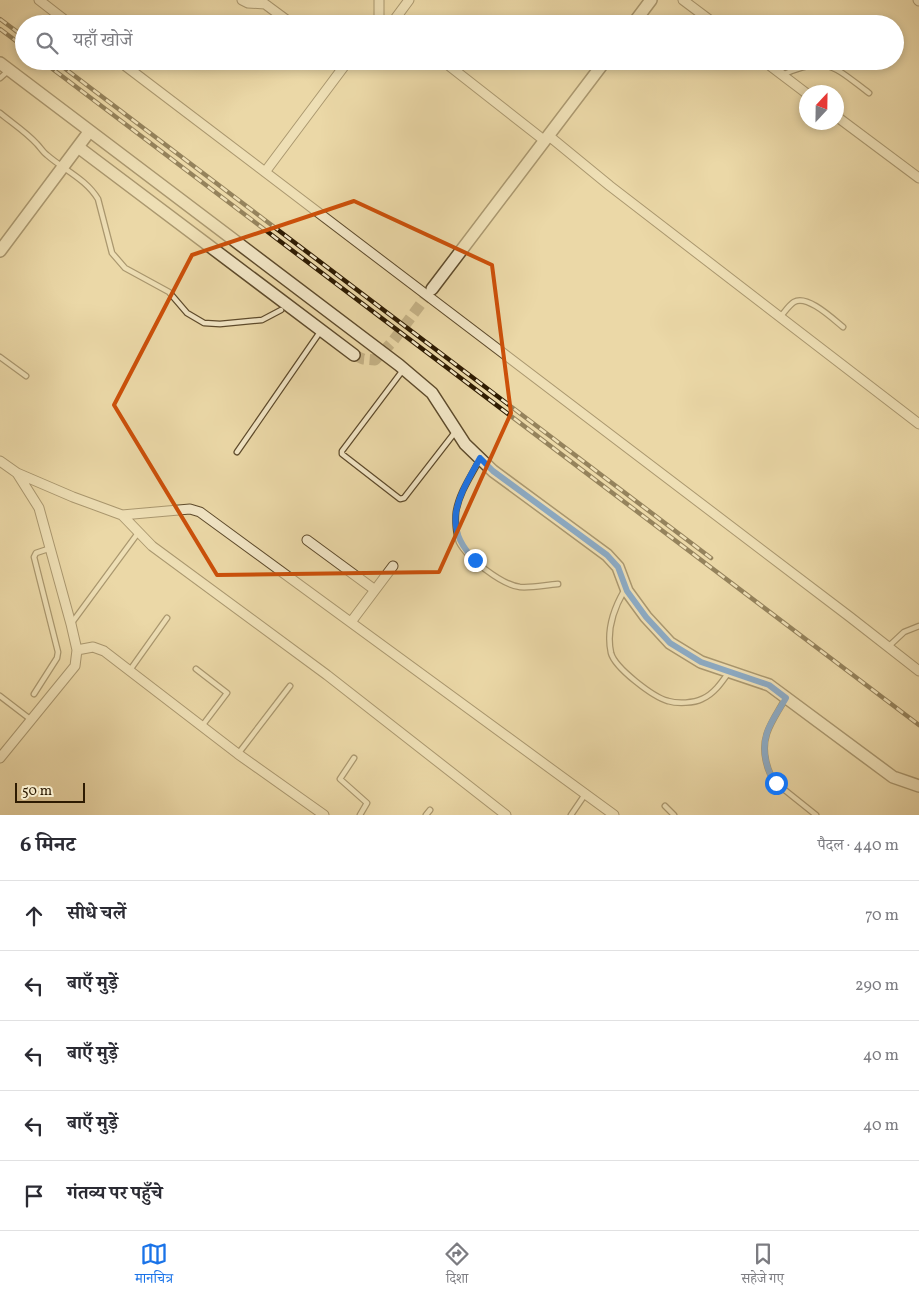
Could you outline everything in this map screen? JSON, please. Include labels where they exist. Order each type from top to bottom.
[{"type":"street","points":[[39,0],[58,15]]},
{"type":"street","points":[[242,0],[248,3],[265,4],[280,15]]},
{"type":"street","points":[[378,15],[379,0]]},
{"type":"street","points":[[398,15],[408,0]]},
{"type":"street","points":[[640,15],[651,0]]},
{"type":"street","points":[[683,0],[703,15]]},
{"type":"street","points":[[5,66],[404,369],[432,393],[465,444],[493,471],[607,555],[618,567],[626,588],[646,617],[670,643],[701,662],[769,685],[893,777],[919,786]]},
{"type":"street","points":[[132,70],[919,671]]},
{"type":"street","points":[[265,172],[339,70]]},
{"type":"street","points":[[455,70],[610,186],[919,424]]},
{"type":"street","points":[[432,290],[598,70]]},
{"type":"street","points":[[776,70],[799,88]]},
{"type":"street","points":[[844,122],[919,178]]},
{"type":"street","points":[[1,247],[90,132]]},
{"type":"street","points":[[78,146],[354,355]]},
{"type":"street","points":[[0,461],[17,473],[73,498],[122,515],[190,509],[200,512],[614,815]]},
{"type":"street","points":[[0,758],[74,666],[77,650],[39,508],[17,473]]},
{"type":"street","points":[[122,515],[152,546],[327,675],[506,815]]},
{"type":"street","points":[[307,540],[375,590]]},
{"type":"street","points":[[351,622],[393,566]]},
{"type":"street","points":[[77,650],[93,647],[99,649],[130,670],[238,754],[324,815]]},
{"type":"lane","points":[[0,78],[5,66]]},
{"type":"lane","points":[[782,75],[793,70]]},
{"type":"lane","points":[[839,70],[869,93]]},
{"type":"lane","points":[[0,113],[36,143],[45,154],[62,168],[76,175],[93,191],[98,199],[112,253],[124,268],[169,292],[187,313],[204,323],[220,324],[262,320],[281,310]]},
{"type":"lane","points":[[780,317],[794,302],[805,300],[812,303],[843,327]]},
{"type":"lane","points":[[237,452],[321,330]]},
{"type":"lane","points":[[0,357],[26,376]]},
{"type":"lane","points":[[404,369],[342,451],[342,454],[400,499],[404,498],[456,430]]},
{"type":"lane","points":[[480,458],[461,494],[456,512],[459,541],[475,560],[505,583],[518,587],[558,584]]},
{"type":"lane","points":[[71,624],[138,533]]},
{"type":"lane","points":[[34,694],[57,658],[58,652],[34,557],[36,553],[51,548]]},
{"type":"lane","points":[[626,588],[610,624],[609,639],[612,655],[618,666],[653,694],[670,702],[701,700],[709,696],[730,671]]},
{"type":"lane","points":[[130,670],[167,618]]},
{"type":"lane","points":[[888,647],[904,632],[919,626]]},
{"type":"lane","points":[[196,668],[227,693],[202,726]]},
{"type":"lane","points":[[238,754],[290,686]]},
{"type":"lane","points":[[0,696],[30,719]]},
{"type":"lane","points":[[786,698],[766,731],[763,743],[767,768],[771,778],[776,783],[816,815]]},
{"type":"lane","points":[[354,758],[340,778],[367,803],[360,815]]},
{"type":"lane","points":[[571,815],[586,794]]},
{"type":"lane","points":[[665,806],[674,815]]},
{"type":"lane","points":[[426,815],[430,810]]},
{"type":"highlighted area","points":[[354,201],[492,265],[511,413],[439,572],[217,575],[114,405],[192,255]]},
{"type":"tunnel","points":[[354,355],[363,359],[375,360],[393,341],[432,289]]},
{"type":"railway","points":[[0,19],[15,30]]},
{"type":"railway","points":[[0,29],[15,40]]},
{"type":"railway","points":[[54,70],[919,725]]},
{"type":"railway","points":[[67,70],[711,558]]},
{"type":"route","points":[[475,560],[459,541],[456,512],[461,494],[480,458],[493,471],[607,555],[618,567],[627,591],[646,617],[670,643],[701,662],[769,685],[786,698],[766,731],[763,743],[767,768],[771,778],[776,783]]}]
